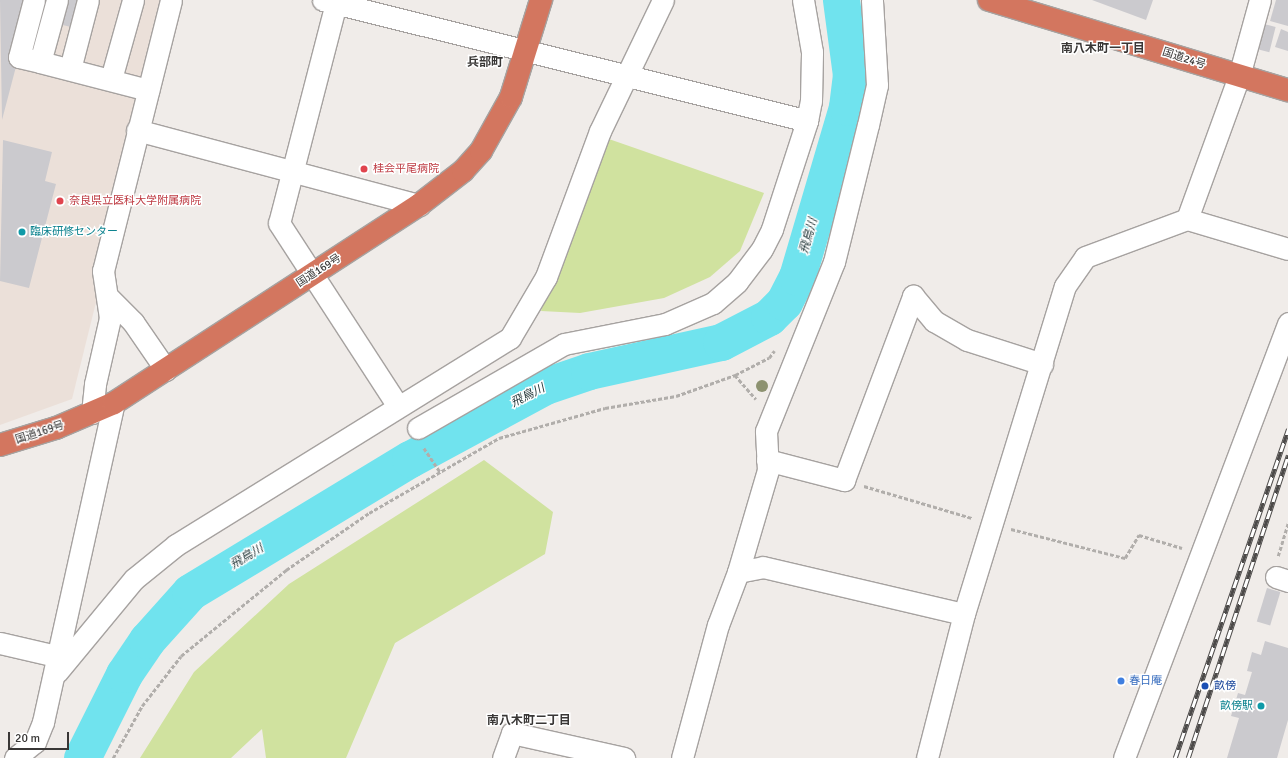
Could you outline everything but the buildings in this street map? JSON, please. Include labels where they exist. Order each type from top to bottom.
[{"type":"highway","name":"国道169号","points":[[0,445],[114,404],[419,205],[481,151],[511,97],[528,52],[542,0]]},
{"type":"highway","name":"国道24号","points":[[989,0],[1288,90]]},
{"type":"street","points":[[34,0],[19,57],[148,90]]},
{"type":"street","points":[[40,62],[57,0]]},
{"type":"street","points":[[70,69],[88,0]]},
{"type":"street","points":[[111,80],[133,0]]},
{"type":"street","points":[[92,413],[95,384],[110,318],[103,271],[137,130],[171,0]]},
{"type":"street","points":[[58,665],[134,579],[176,545],[397,405],[510,338],[546,278],[623,77],[663,0]]},
{"type":"street","points":[[419,435],[524,366],[564,344],[665,324],[713,303],[736,282],[762,249],[807,121],[811,101],[812,52],[803,0]]},
{"type":"street","points":[[682,758],[718,625],[738,572],[768,470],[766,431],[834,262],[877,85],[872,0]]},
{"type":"street","points":[[1187,219],[1239,76],[1260,0]]},
{"type":"street","points":[[397,405],[279,223],[293,171],[330,2],[623,77],[807,121]]},
{"type":"street","points":[[137,130],[419,205]]},
{"type":"street","points":[[927,758],[964,614],[1065,286],[1085,257],[1187,219],[1288,249]]},
{"type":"street","points":[[106,296],[133,322],[166,370]]},
{"type":"street","points":[[767,460],[844,480],[913,296],[934,321],[967,340],[1042,364]]},
{"type":"street","points":[[1124,758],[1199,553],[1288,323]]},
{"type":"street","points":[[426,389],[438,400],[508,360],[524,366]]},
{"type":"street","points":[[15,758],[35,742],[58,665],[114,404]]},
{"type":"street","points":[[738,572],[763,567],[964,614]]},
{"type":"street","points":[[0,643],[58,665]]},
{"type":"street","points":[[503,758],[512,733],[624,758]]},
{"type":"path","points":[[113,758],[142,706],[181,656],[286,570],[369,513],[440,472],[514,433],[605,408],[676,396],[735,375],[769,358],[777,346]]},
{"type":"path","points":[[735,375],[771,417]]},
{"type":"path","points":[[419,435],[440,472]]},
{"type":"path","points":[[844,480],[992,524],[1125,558],[1139,535],[1199,553]]},
{"type":"path","points":[[1282,579],[1273,572],[1288,524]]},
{"type":"shaded area","name":"奈良県立医科大学附属病院","points":[[0,0],[171,0],[72,399],[0,425]]},
{"type":"green space","points":[[606,138],[764,193],[740,251],[710,277],[664,298],[580,313],[541,311]]},
{"type":"green space","points":[[484,460],[553,512],[545,554],[395,643],[346,758],[266,758],[262,729],[231,758],[140,758],[194,672],[289,584]]},
{"type":"waterway","name":"飛鳥川","points":[[82,758],[124,674],[147,640],[190,592],[410,459],[545,386],[589,371],[721,342],[769,317],[784,302],[797,277],[847,107],[851,75],[841,0]]},
{"type":"railway","points":[[1175,758],[1288,429]]},
{"type":"railway","points":[[1188,758],[1288,455]]},
{"type":"place","name":"桂会平尾病院","points":[[364,169]]},
{"type":"place","name":"奈良県立医科大学附属病院","points":[[60,201]]},
{"type":"place","name":"臨床研修センター","points":[[22,232]]},
{"type":"place","name":"春日庵","points":[[1121,681]]},
{"type":"place","name":"畝傍","points":[[1205,686]]},
{"type":"place","name":"畝傍駅","points":[[1261,706]]},
{"type":"district","name":"南八木町一丁目","points":[[1103,49]]},
{"type":"district","name":"兵部町","points":[[485,63]]},
{"type":"district","name":"南八木町二丁目","points":[[529,721]]}]
